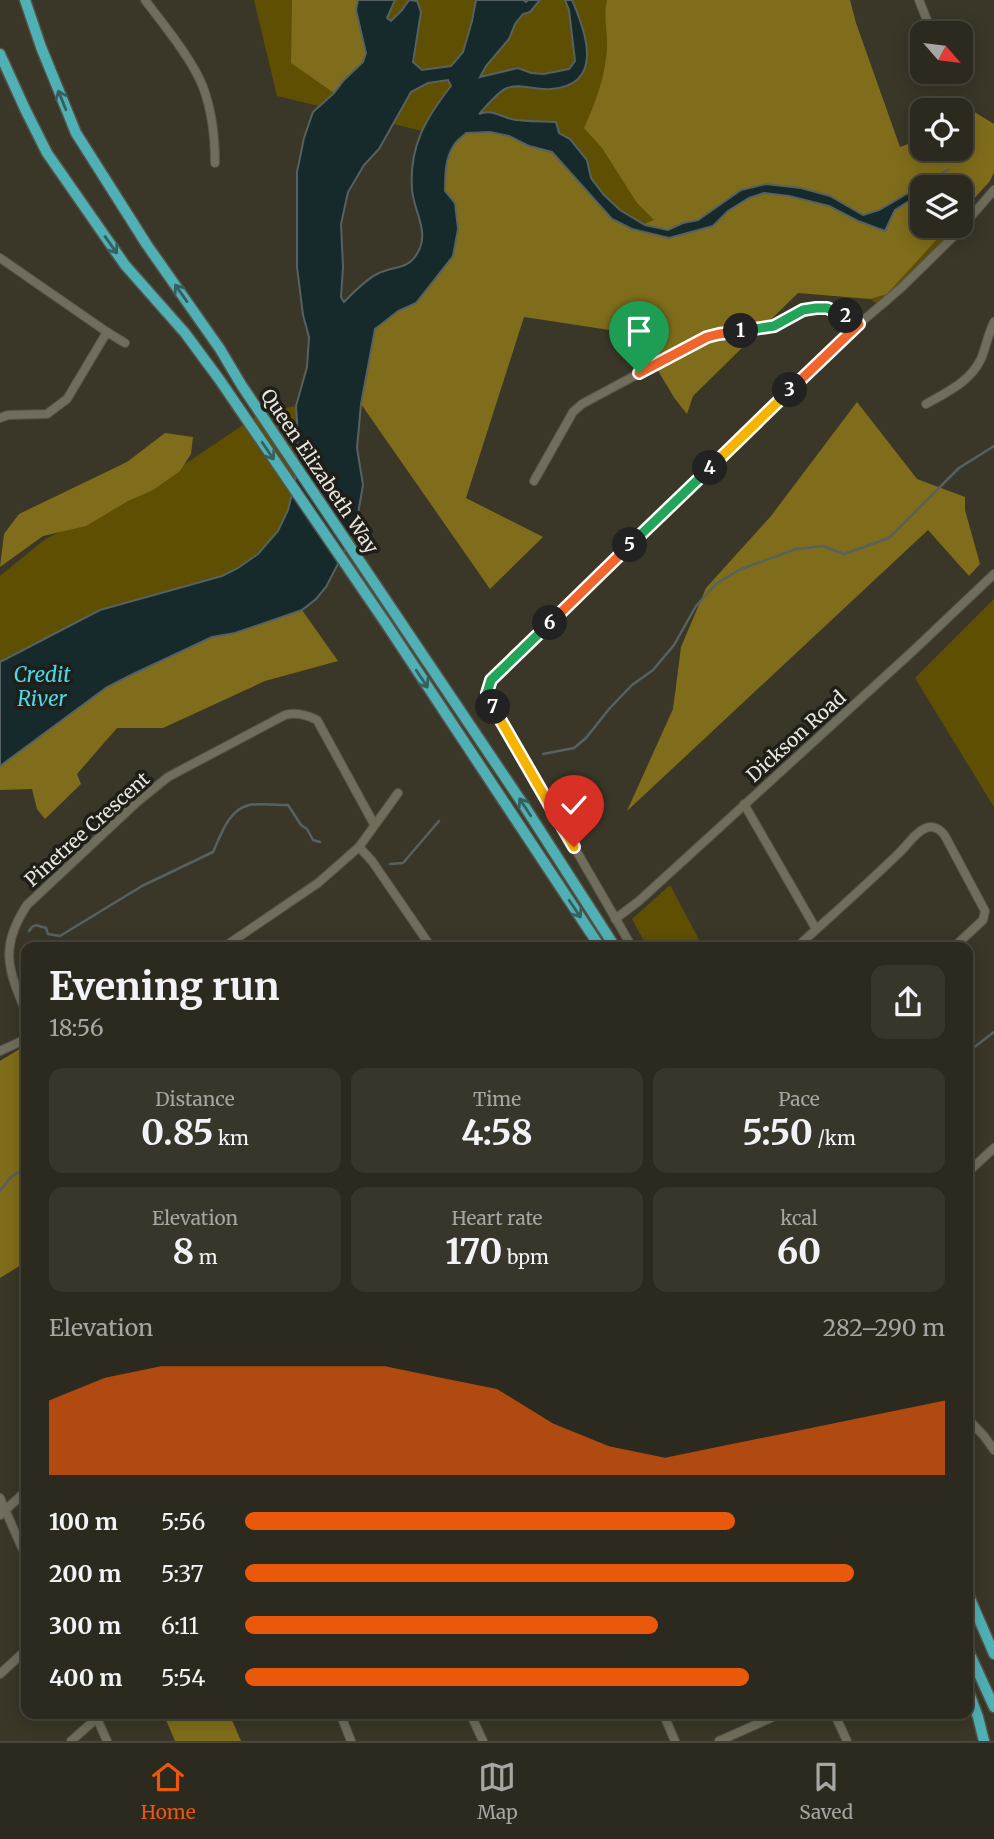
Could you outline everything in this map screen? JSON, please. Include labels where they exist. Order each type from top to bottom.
[{"type":"highway","name":"Queen Elizabeth Way","points":[[25,1],[76,133],[147,245],[220,349],[612,942]]},
{"type":"highway","name":"Queen Elizabeth Way","points":[[0,54],[47,153],[125,265],[185,333],[230,395],[385,622],[597,942]]},
{"type":"highway","points":[[973,1606],[994,1654]]},
{"type":"highway","points":[[973,1661],[994,1707]]},
{"type":"highway","points":[[973,1704],[984,1741]]},
{"type":"street","points":[[145,0],[202,85],[215,144],[215,163]]},
{"type":"street","points":[[919,0],[927,21]]},
{"type":"street","points":[[629,942],[492,705],[487,693],[491,680],[859,324],[901,288],[954,236],[994,190]]},
{"type":"street","points":[[0,258],[125,343]]},
{"type":"street","points":[[534,481],[567,420],[582,404],[707,337],[774,326],[803,310],[816,308],[837,311],[859,324]]},
{"type":"street","points":[[926,404],[958,386],[971,373],[981,358],[994,322]]},
{"type":"street","points":[[0,418],[8,415],[47,414],[67,399],[107,332]]},
{"type":"street","name":"Dickson Road","points":[[615,919],[639,901],[994,574]]},
{"type":"street","name":"Pinetree Crescent","points":[[21,1001],[9,973],[6,944],[9,931],[27,905],[136,803],[168,777],[285,715],[293,713],[317,720],[374,824]]},
{"type":"street","points":[[231,942],[318,883],[359,847],[398,793]]},
{"type":"street","points":[[744,804],[816,929]]},
{"type":"street","points":[[802,942],[900,853],[918,833],[932,827],[942,831],[985,911],[982,920],[959,942]]},
{"type":"street","points":[[359,847],[372,861],[428,942]]},
{"type":"street","points":[[0,1051],[21,1041]]},
{"type":"street","points":[[973,1167],[994,1148]]},
{"type":"street","points":[[973,1424],[994,1450]]},
{"type":"street","points":[[3,1513],[21,1496]]},
{"type":"street","points":[[0,1498],[3,1513],[21,1547]]},
{"type":"street","points":[[0,1674],[21,1655]]},
{"type":"street","points":[[71,1741],[93,1719]]},
{"type":"street","points":[[97,1719],[107,1741]]},
{"type":"street","points":[[342,1719],[351,1741]]},
{"type":"street","points":[[473,1719],[483,1741]]},
{"type":"street","points":[[666,1719],[676,1741]]},
{"type":"street","points":[[719,1741],[768,1719]]},
{"type":"street","points":[[837,1719],[847,1741]]},
{"type":"shaded area","points":[[254,0],[823,0],[870,140],[910,176],[910,238],[955,238],[885,309],[870,299],[664,238],[497,149],[277,96]]},
{"type":"shaded area","points":[[292,0],[358,0],[357,10],[366,53],[363,62],[334,93],[291,63]]},
{"type":"shaded area","points":[[607,0],[850,0],[900,147],[910,143],[910,161],[973,161],[973,111],[994,124],[994,172],[990,181],[973,200],[973,175],[910,175],[910,238],[938,238],[887,294],[870,299],[798,293],[693,396],[687,414],[636,334],[524,317],[466,498],[543,537],[490,589],[361,404],[375,329],[398,311],[416,303],[453,256],[458,229],[455,203],[445,191],[445,173],[451,150],[466,133],[490,132],[509,136],[529,146],[552,152],[612,219],[632,229],[654,220],[637,203],[602,148],[584,128],[604,70],[607,49]]},
{"type":"shaded area","points":[[857,402],[917,479],[965,497],[965,510],[980,564],[969,576],[928,530],[627,811],[673,709],[681,647],[706,588],[771,516]]},
{"type":"shaded area","points":[[296,406],[295,483],[280,526],[267,544],[247,561],[222,576],[100,610],[0,662],[0,576],[44,540],[163,479],[261,413]]},
{"type":"shaded area","points":[[165,433],[193,437],[191,454],[180,471],[153,490],[128,501],[86,526],[43,536],[0,567],[4,534],[19,514],[127,462]]},
{"type":"shaded area","points":[[994,599],[994,807],[915,678]]},
{"type":"shaded area","points":[[302,610],[338,661],[265,681],[163,728],[117,728],[77,774],[81,784],[45,819],[37,809],[32,789],[0,790],[0,766],[107,687],[212,637],[235,633]]},
{"type":"shaded area","points":[[670,885],[700,942],[644,942],[632,919]]},
{"type":"shaded area","points":[[21,1048],[21,1265],[0,1278],[0,1061]]},
{"type":"shaded area","points":[[166,1719],[232,1719],[241,1741],[175,1741]]},
{"type":"water","name":"Credit River","points":[[358,0],[395,0],[387,18],[391,21],[409,0],[417,1],[421,12],[413,62],[422,70],[451,66],[463,52],[476,0],[540,0],[515,24],[509,39],[480,77],[518,68],[544,74],[569,69],[575,61],[569,10],[565,0],[572,0],[586,42],[585,68],[579,78],[568,85],[551,89],[518,86],[507,88],[479,114],[491,113],[516,120],[556,122],[559,133],[570,139],[587,160],[591,178],[604,195],[620,210],[645,225],[668,230],[698,220],[741,190],[766,184],[801,188],[830,196],[863,215],[879,210],[910,192],[910,201],[895,210],[885,231],[829,206],[764,193],[749,198],[728,211],[713,226],[669,238],[632,229],[612,219],[552,152],[529,146],[509,136],[490,132],[466,133],[451,150],[445,173],[445,191],[455,203],[458,229],[453,256],[416,303],[398,311],[375,329],[361,404],[357,448],[363,485],[355,531],[326,587],[302,610],[235,633],[212,637],[107,687],[0,766],[0,662],[100,610],[222,576],[258,554],[278,531],[288,510],[295,482],[298,436],[296,406],[307,367],[309,337],[303,315],[297,267],[297,172],[313,112],[363,62],[366,53],[356,10]],"holes":[[[448,80],[451,86],[421,133],[413,159],[413,197],[422,228],[418,252],[405,265],[383,271],[373,277],[344,302],[341,297],[341,224],[348,192],[364,165],[379,149],[411,92],[428,83]]]},
{"type":"waterway","points":[[543,754],[574,748],[586,738],[632,685],[653,670],[674,645],[696,606],[717,583],[739,570],[796,549],[823,546],[844,554],[889,538],[959,468],[994,446]]},
{"type":"waterway","points":[[29,931],[36,925],[46,928],[48,934],[60,936],[142,886],[213,852],[230,818],[249,805],[288,805],[313,840],[320,842]]},
{"type":"waterway","points":[[390,864],[403,863],[439,821]]},
{"type":"waterway","points":[[973,1048],[994,1032]]},
{"type":"waterway","points":[[0,1191],[11,1177],[21,1172]]},
{"type":"route","points":[[574,847],[489,699],[487,689],[491,680],[859,324],[827,308],[803,310],[774,326],[707,337],[639,373]]}]
